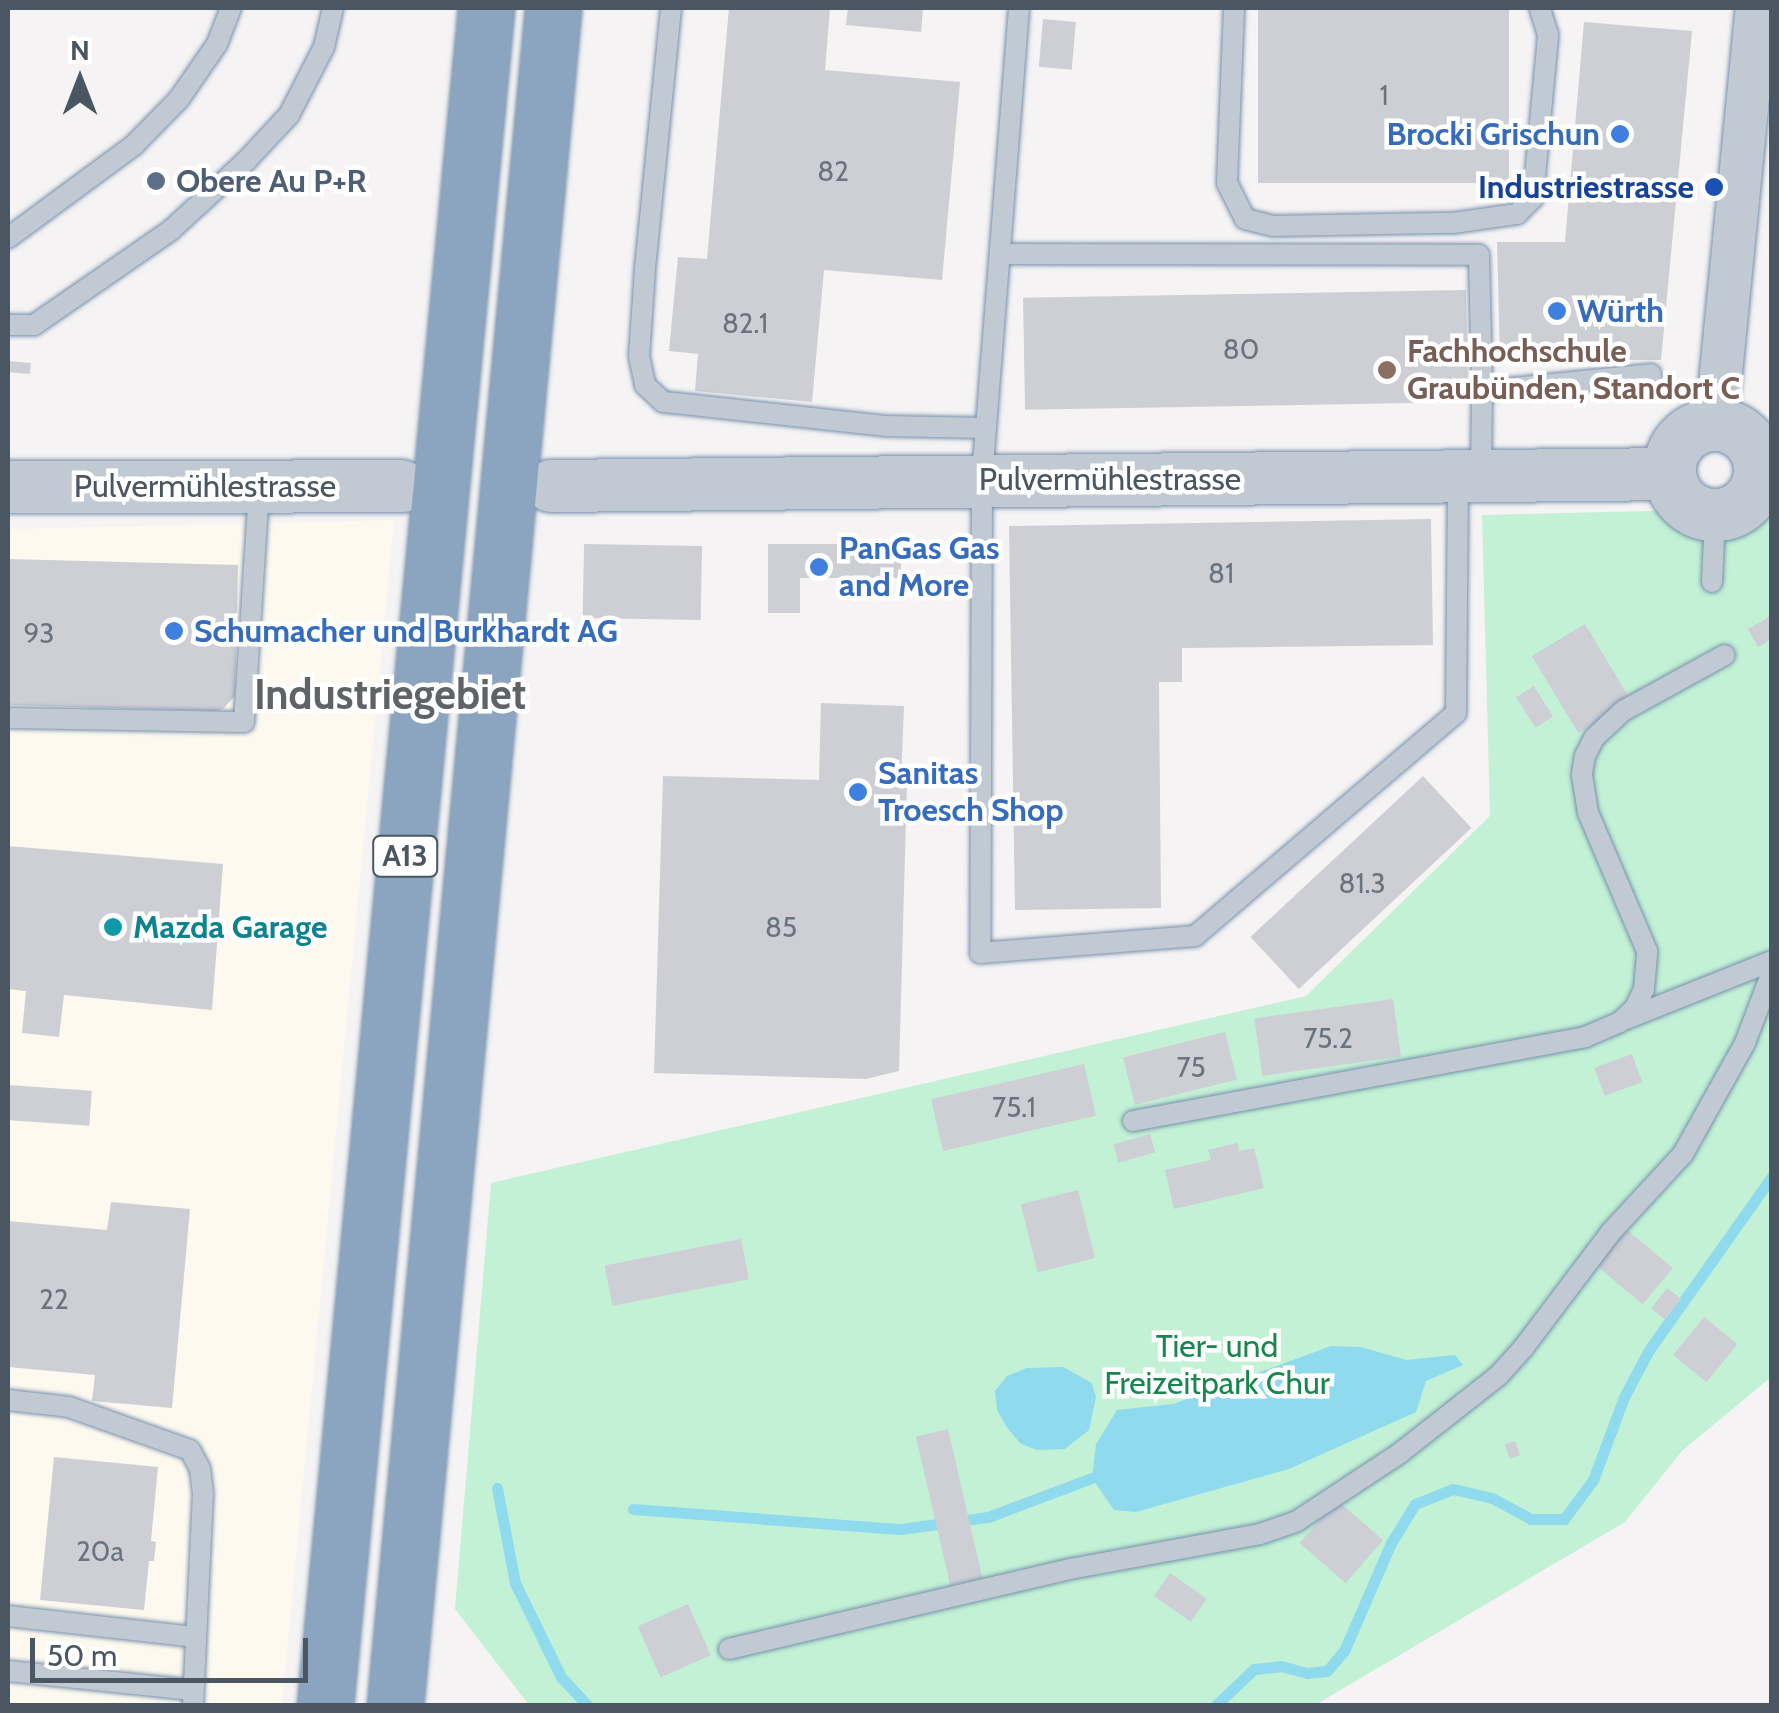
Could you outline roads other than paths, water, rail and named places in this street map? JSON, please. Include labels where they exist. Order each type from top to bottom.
[{"type":"highway","name":"A13","points":[[325,1706],[486,8]]},
{"type":"highway","name":"A13","points":[[395,1706],[553,8]]},
{"type":"street","points":[[1716,424],[1757,8]]},
{"type":"street","points":[[1716,424],[1742,433],[1752,444],[1766,475],[1740,508],[1715,515],[1684,504],[1670,474],[1680,441],[1700,427],[1716,424]]},
{"type":"street","name":"Pulvermühlestrasse","points":[[552,486],[1670,474]]},
{"type":"street","name":"Pulvermühlestrasse","points":[[8,487],[402,486]]},
{"type":"lane","points":[[8,238],[146,134],[179,99],[217,44],[231,8]]},
{"type":"lane","points":[[8,325],[34,325],[170,230],[246,160],[289,115],[324,47],[334,8]]},
{"type":"lane","points":[[671,8],[639,356],[645,385],[663,402],[674,404],[884,426],[986,428]]},
{"type":"lane","points":[[1000,254],[1479,255],[1482,390],[1470,477],[1456,713],[1195,936],[980,953],[982,480],[1000,254],[1020,8]]},
{"type":"lane","points":[[1234,8],[1228,183],[1245,219],[1273,226],[1453,223],[1517,214],[1533,198],[1548,36],[1540,8]]},
{"type":"lane","points":[[1482,390],[1651,374]]},
{"type":"lane","points":[[8,718],[244,722],[259,485]]},
{"type":"lane","points":[[1712,582],[1715,515]]},
{"type":"lane","points":[[1620,1022],[1635,1008],[1644,989],[1647,951],[1588,813],[1582,774],[1586,756],[1594,738],[1623,711],[1725,655]]},
{"type":"lane","points":[[1133,1121],[1585,1038],[1772,961]]},
{"type":"lane","points":[[729,1649],[1051,1573],[1260,1534],[1297,1520],[1400,1454],[1498,1375],[1524,1347],[1611,1232],[1684,1154],[1745,1043],[1772,972]]},
{"type":"lane","points":[[8,1400],[69,1407],[190,1450],[200,1469],[203,1493],[193,1698],[8,1671]]},
{"type":"lane","points":[[8,1616],[194,1637]]},
{"type":"water","points":[[1331,1346],[1361,1347],[1406,1360],[1455,1355],[1463,1365],[1426,1381],[1416,1412],[1289,1469],[1136,1512],[1114,1510],[1092,1478],[1096,1444],[1117,1410],[1173,1404]]},
{"type":"water","points":[[1063,1367],[1092,1383],[1096,1397],[1089,1430],[1065,1449],[1037,1450],[1021,1444],[997,1410],[995,1391],[1007,1376],[1027,1368]]},
{"type":"waterway","points":[[1215,1706],[1254,1669],[1281,1666],[1307,1673],[1327,1671],[1344,1651],[1391,1543],[1415,1504],[1453,1489],[1492,1498],[1531,1519],[1564,1519],[1593,1480],[1624,1397],[1649,1350],[1772,1176]]},
{"type":"waterway","points":[[633,1509],[901,1529],[988,1517],[1092,1478]]},
{"type":"waterway","points":[[497,1488],[515,1583],[561,1677],[588,1706]]},
{"type":"place","name":"Brocki Grischun","points":[[1620,134]]},
{"type":"place","name":"Obere Au P+R","points":[[156,181]]},
{"type":"place","name":"Industriestrasse","points":[[1714,187]]},
{"type":"place","name":"Würth","points":[[1557,311]]},
{"type":"place","name":"Fachhochschule Graubünden, Standort C","points":[[1387,370]]},
{"type":"place","name":"PanGas Gas and More","points":[[819,567]]},
{"type":"place","name":"Schumacher und Burkhardt AG","points":[[174,631]]},
{"type":"place","name":"Sanitas Troesch Shop","points":[[858,792]]},
{"type":"place","name":"Mazda Garage","points":[[113,927]]},
{"type":"district","name":"Industriegebiet","points":[[390,694]]},
{"type":"park label","name":"Tier- und Freizeitpark Chur","points":[[1217,1366]]}]
